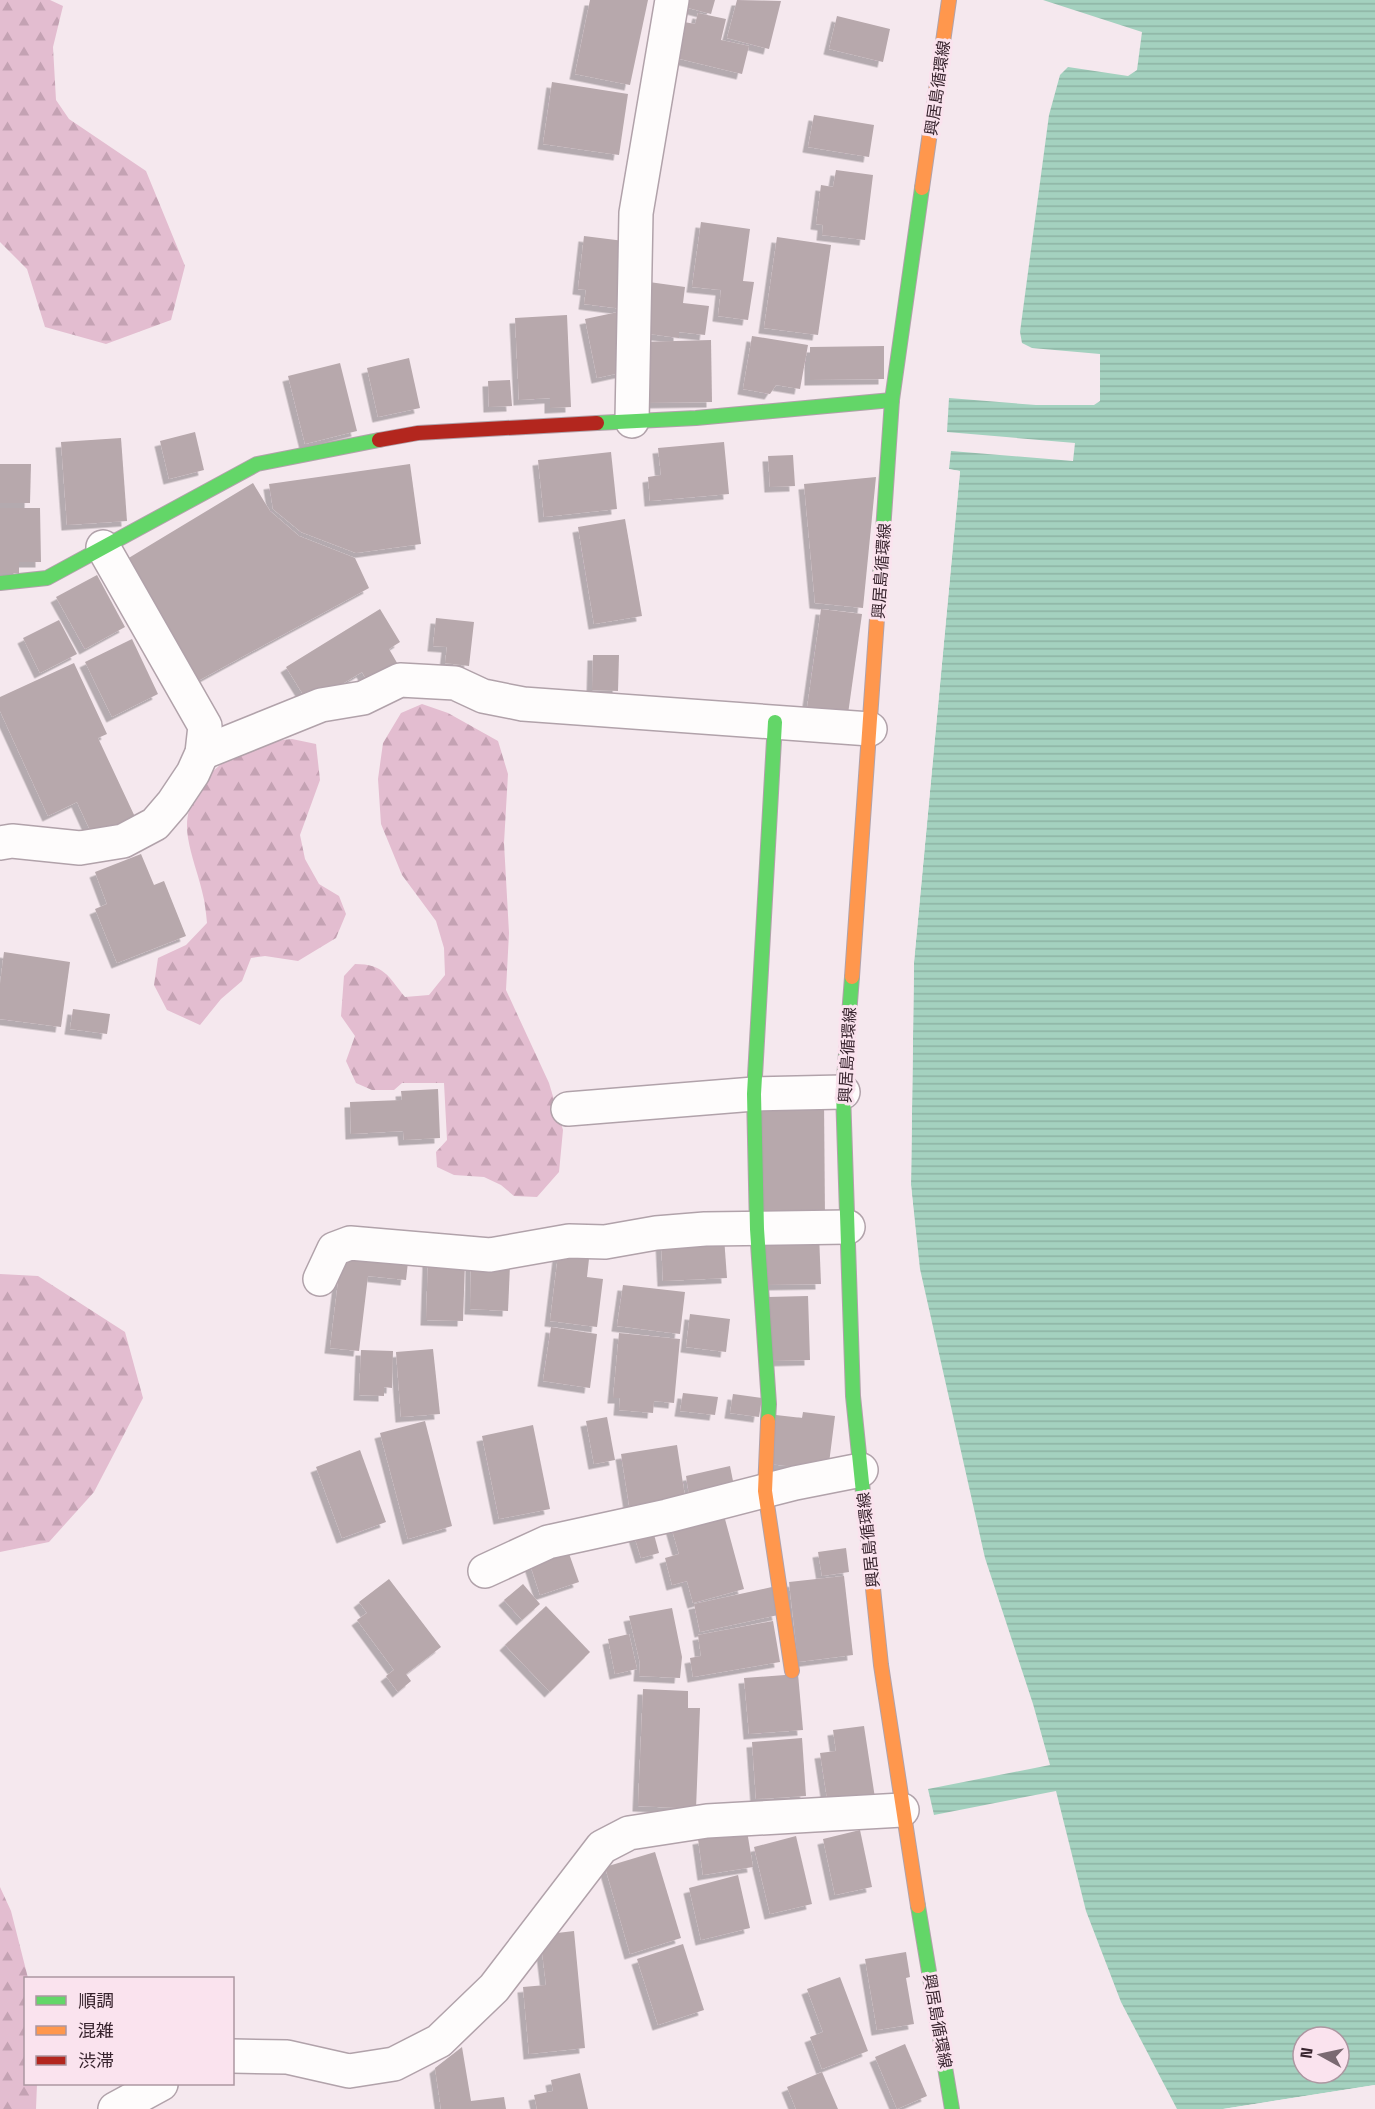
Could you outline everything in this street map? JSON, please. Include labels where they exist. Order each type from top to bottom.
[{"type":"main road","name":"興居島循環線","points":[[949,0],[892,400],[843,1092],[853,1396],[881,1665],[902,1810],[952,2109]]},
{"type":"main road","points":[[0,583],[47,578],[257,464],[418,433],[696,418],[892,400]]},
{"type":"main road","points":[[775,722],[754,1094],[757,1230],[770,1404],[765,1491],[792,1671]]},
{"type":"street","points":[[632,421],[636,213],[672,0]]},
{"type":"street","points":[[0,843],[12,841],[80,848],[123,841],[155,824],[173,803],[193,773],[202,753],[205,726],[103,547]]},
{"type":"street","points":[[202,753],[321,705],[363,698],[400,680],[455,683],[483,696],[523,704],[870,729]]},
{"type":"street","points":[[568,1109],[754,1094],[843,1092]]},
{"type":"street","points":[[320,1279],[334,1249],[350,1243],[490,1255],[569,1241],[605,1242],[656,1233],[705,1229],[848,1227]]},
{"type":"street","points":[[485,1571],[548,1542],[861,1470]]},
{"type":"street","points":[[234,2056],[287,2057],[349,2071],[394,2064],[438,2041],[494,1988],[602,1847],[629,1833],[707,1821],[902,1810]]},
{"type":"street","points":[[115,2109],[159,2085]]},
{"type":"green space","points":[[0,0],[50,0],[63,6],[53,47],[56,100],[69,119],[146,171],[185,266],[171,320],[106,344],[45,327],[27,269],[0,242]]},
{"type":"green space","points":[[422,704],[448,713],[498,741],[508,774],[504,843],[509,933],[506,990],[549,1083],[563,1130],[559,1172],[537,1197],[514,1196],[501,1185],[484,1177],[454,1175],[437,1167],[436,1152],[447,1140],[444,1083],[402,1083],[394,1090],[372,1090],[356,1083],[346,1061],[355,1036],[341,1016],[344,976],[355,964],[379,969],[389,977],[405,997],[429,995],[445,975],[444,948],[436,921],[402,875],[381,824],[378,779],[383,743],[401,713]]},
{"type":"green space","points":[[292,739],[316,744],[320,780],[300,835],[305,859],[319,884],[339,896],[346,914],[336,938],[298,961],[265,956],[251,958],[242,981],[221,999],[200,1025],[167,1010],[154,985],[158,958],[186,945],[207,923],[203,895],[188,838],[187,821],[191,805],[197,790],[207,777],[233,756],[264,743]]},
{"type":"green space","points":[[0,1274],[38,1276],[125,1332],[143,1398],[94,1492],[49,1542],[0,1552]]},
{"type":"green space","points":[[0,1887],[11,1911],[28,1977],[24,1977],[24,2085],[37,2085],[36,2109],[0,2109]]},
{"type":"shaded area","points":[[1043,0],[1375,0],[1375,2085],[1223,2109],[1177,2109],[1121,2002],[1086,1911],[1056,1791],[934,1815],[928,1789],[1050,1765],[1033,1704],[985,1558],[920,1269],[911,1185],[914,962],[960,471],[949,469],[951,451],[1073,461],[1075,443],[947,432],[949,398],[1036,405],[1094,405],[1100,401],[1100,354],[1032,348],[1022,343],[1020,332],[1049,115],[1060,75],[1068,67],[1128,76],[1137,70],[1142,32]]},
{"type":"pier","points":[[946,469],[960,471],[914,962],[911,1185],[921,1288],[908,1185],[911,962],[956,473],[948,472]]},
{"type":"pier","points":[[1375,2085],[1375,2088],[1243,2109],[1223,2109]]},
{"type":"building","points":[[590,0],[648,0],[630,85],[575,74]]},
{"type":"building","points":[[682,0],[715,0],[711,14],[681,6]]},
{"type":"building","points":[[737,0],[781,1],[769,49],[727,38]]},
{"type":"building","points":[[698,13],[726,19],[721,40],[749,46],[742,74],[676,58],[684,22],[695,24]]},
{"type":"building","points":[[837,16],[890,29],[883,62],[829,49]]},
{"type":"building","points":[[552,82],[628,94],[619,155],[543,144]]},
{"type":"building","points":[[814,115],[874,125],[869,157],[808,147]]},
{"type":"building","points":[[836,170],[873,175],[865,240],[822,235],[823,225],[816,224],[821,185],[833,187]]},
{"type":"building","points":[[701,222],[750,229],[743,281],[754,282],[748,320],[718,316],[721,290],[692,287]]},
{"type":"building","points":[[584,236],[632,242],[623,309],[584,304],[586,290],[578,289]]},
{"type":"building","points":[[777,237],[831,245],[818,335],[764,328]]},
{"type":"building","points":[[649,282],[685,287],[683,303],[709,306],[705,335],[679,332],[679,338],[642,333]]},
{"type":"building","points":[[618,312],[629,371],[597,378],[585,319]]},
{"type":"building","points":[[567,315],[571,407],[550,408],[550,398],[519,400],[515,318]]},
{"type":"building","points":[[752,336],[808,345],[800,389],[776,385],[770,394],[743,389]]},
{"type":"building","points":[[711,340],[712,402],[643,403],[641,342]]},
{"type":"building","points":[[884,346],[884,379],[810,380],[810,347]]},
{"type":"building","points":[[409,358],[420,408],[378,417],[367,368]]},
{"type":"building","points":[[340,363],[357,431],[305,444],[288,376]]},
{"type":"building","points":[[510,380],[512,406],[489,407],[488,381]]},
{"type":"building","points":[[195,432],[204,470],[169,479],[160,441]]},
{"type":"building","points":[[121,438],[127,521],[67,525],[61,442]]},
{"type":"building","points":[[724,442],[729,494],[650,501],[648,477],[661,475],[658,448]]},
{"type":"building","points":[[611,452],[617,509],[544,517],[538,460]]},
{"type":"building","points":[[793,455],[795,486],[770,487],[768,456]]},
{"type":"building","points":[[0,464],[31,464],[30,503],[0,503]]},
{"type":"building","points":[[410,464],[421,544],[356,553],[301,532],[273,509],[269,484]]},
{"type":"building","points":[[876,477],[863,608],[815,603],[804,484]]},
{"type":"building","points":[[253,483],[270,511],[299,536],[355,558],[369,588],[196,682],[127,559]]},
{"type":"building","points":[[0,508],[40,508],[41,562],[19,562],[19,573],[0,573]]},
{"type":"building","points":[[625,519],[642,616],[594,624],[578,527]]},
{"type":"building","points":[[97,575],[125,627],[85,649],[56,597]]},
{"type":"building","points":[[380,609],[400,642],[389,649],[400,668],[370,686],[362,672],[309,704],[286,667]]},
{"type":"building","points":[[821,609],[862,614],[848,714],[807,708]]},
{"type":"building","points":[[436,618],[474,622],[469,666],[445,663],[447,647],[433,646]]},
{"type":"building","points":[[59,620],[77,654],[40,673],[23,638]]},
{"type":"building","points":[[132,639],[158,694],[112,717],[85,662]]},
{"type":"building","points":[[593,655],[619,655],[618,691],[592,690]]},
{"type":"building","points":[[74,663],[107,734],[98,738],[136,819],[94,839],[77,802],[48,816],[0,711],[0,697]]},
{"type":"building","points":[[141,854],[154,885],[164,881],[186,936],[117,963],[95,909],[107,904],[95,872]]},
{"type":"building","points":[[4,952],[70,962],[61,1027],[0,1019],[0,984]]},
{"type":"building","points":[[73,1009],[110,1014],[107,1034],[70,1029]]},
{"type":"building","points":[[438,1089],[440,1138],[404,1140],[403,1131],[351,1134],[350,1102],[402,1100],[401,1091]]},
{"type":"building","points":[[824,1100],[825,1220],[762,1220],[761,1101]]},
{"type":"building","points":[[819,1234],[821,1284],[765,1285],[764,1235]]},
{"type":"building","points":[[724,1237],[727,1278],[663,1281],[661,1240]]},
{"type":"building","points":[[559,1247],[590,1250],[587,1277],[603,1279],[597,1327],[550,1321]]},
{"type":"building","points":[[409,1253],[406,1280],[368,1276],[359,1351],[330,1348],[341,1257]]},
{"type":"building","points":[[428,1261],[465,1262],[463,1321],[426,1320]]},
{"type":"building","points":[[471,1263],[510,1265],[508,1311],[470,1309]]},
{"type":"building","points":[[623,1285],[685,1292],[680,1334],[617,1326]]},
{"type":"building","points":[[808,1296],[810,1360],[769,1361],[767,1297]]},
{"type":"building","points":[[690,1314],[730,1319],[726,1352],[686,1347]]},
{"type":"building","points":[[551,1327],[597,1334],[590,1388],[543,1381]]},
{"type":"building","points":[[619,1333],[680,1339],[674,1403],[654,1401],[653,1413],[619,1410],[620,1398],[613,1398]]},
{"type":"building","points":[[433,1349],[440,1414],[401,1417],[396,1352]]},
{"type":"building","points":[[361,1350],[393,1351],[392,1388],[384,1387],[384,1396],[359,1395]]},
{"type":"building","points":[[683,1393],[718,1397],[715,1415],[680,1411]]},
{"type":"building","points":[[733,1394],[762,1398],[759,1417],[730,1413]]},
{"type":"building","points":[[803,1412],[835,1416],[828,1471],[770,1464],[776,1415],[802,1418]]},
{"type":"building","points":[[607,1417],[615,1460],[594,1464],[586,1421]]},
{"type":"building","points":[[425,1421],[452,1526],[408,1539],[380,1433]]},
{"type":"building","points":[[533,1425],[550,1509],[499,1519],[482,1436]]},
{"type":"building","points":[[677,1445],[686,1503],[630,1511],[621,1454]]},
{"type":"building","points":[[360,1450],[386,1522],[342,1538],[316,1467]]},
{"type":"building","points":[[730,1466],[735,1491],[690,1501],[686,1476]]},
{"type":"building","points":[[722,1508],[744,1589],[693,1603],[687,1581],[672,1585],[665,1558],[679,1554],[670,1523]]},
{"type":"building","points":[[652,1527],[659,1553],[641,1558],[633,1532]]},
{"type":"building","points":[[566,1545],[579,1582],[540,1595],[528,1558]]},
{"type":"building","points":[[846,1548],[849,1572],[822,1576],[818,1552]]},
{"type":"building","points":[[844,1576],[853,1655],[798,1662],[789,1582]]},
{"type":"building","points":[[389,1579],[441,1647],[406,1674],[411,1681],[398,1692],[386,1676],[394,1670],[357,1620],[367,1613],[359,1602]]},
{"type":"building","points":[[523,1584],[540,1604],[522,1620],[504,1600]]},
{"type":"building","points":[[772,1587],[778,1615],[700,1632],[694,1604]]},
{"type":"building","points":[[546,1606],[590,1652],[550,1692],[505,1645]]},
{"type":"building","points":[[672,1608],[682,1657],[680,1678],[639,1676],[640,1663],[629,1616]]},
{"type":"building","points":[[773,1621],[780,1662],[693,1677],[690,1658],[701,1656],[698,1635]]},
{"type":"building","points":[[629,1634],[637,1669],[615,1674],[608,1639]]},
{"type":"building","points":[[798,1674],[803,1730],[749,1734],[744,1678]]},
{"type":"building","points":[[643,1689],[688,1691],[688,1708],[700,1708],[696,1809],[638,1806]]},
{"type":"building","points":[[864,1726],[875,1798],[828,1805],[820,1753],[836,1751],[833,1730]]},
{"type":"building","points":[[802,1738],[806,1796],[756,1799],[752,1742]]},
{"type":"building","points":[[860,1830],[872,1887],[835,1895],[823,1839]]},
{"type":"building","points":[[747,1831],[753,1867],[703,1875],[698,1839]]},
{"type":"building","points":[[796,1836],[812,1904],[770,1914],[754,1847]]},
{"type":"building","points":[[655,1852],[681,1938],[630,1954],[605,1867]]},
{"type":"building","points":[[738,1875],[750,1928],[701,1940],[689,1888]]},
{"type":"building","points":[[574,1931],[585,2048],[529,2054],[523,1987],[546,1985],[540,1935]]},
{"type":"building","points":[[683,1944],[704,2010],[658,2025],[637,1959]]},
{"type":"building","points":[[906,1952],[910,1977],[906,1978],[914,2024],[877,2030],[865,1959]]},
{"type":"building","points":[[840,1977],[868,2051],[822,2069],[810,2037],[823,2032],[807,1989]]},
{"type":"building","points":[[905,2044],[927,2096],[897,2109],[875,2057]]},
{"type":"building","points":[[462,2047],[471,2101],[504,2097],[506,2109],[441,2109],[435,2068]]},
{"type":"building","points":[[822,2072],[838,2109],[796,2109],[787,2087]]},
{"type":"building","points":[[580,2073],[588,2109],[537,2109],[534,2095],[553,2091],[551,2080]]},
{"type":"traffic: fast","points":[[878,604],[892,400],[922,188]]},
{"type":"traffic: fast","points":[[597,423],[696,418],[892,400]]},
{"type":"traffic: fast","points":[[0,583],[47,578],[257,464],[379,440]]},
{"type":"traffic: fast","points":[[768,1421],[769,1404],[757,1229],[754,1094],[775,722]]},
{"type":"traffic: fast","points":[[852,977],[843,1092],[853,1396],[865,1512]]},
{"type":"traffic: fast","points":[[918,1906],[952,2109]]},
{"type":"traffic: slow","points":[[922,188],[949,0]]},
{"type":"traffic: slow","points":[[852,977],[878,604]]},
{"type":"traffic: slow","points":[[768,1421],[765,1491],[792,1671]]},
{"type":"traffic: slow","points":[[865,1512],[881,1665],[918,1906]]},
{"type":"traffic: jam","points":[[379,440],[418,433],[597,423]]}]
